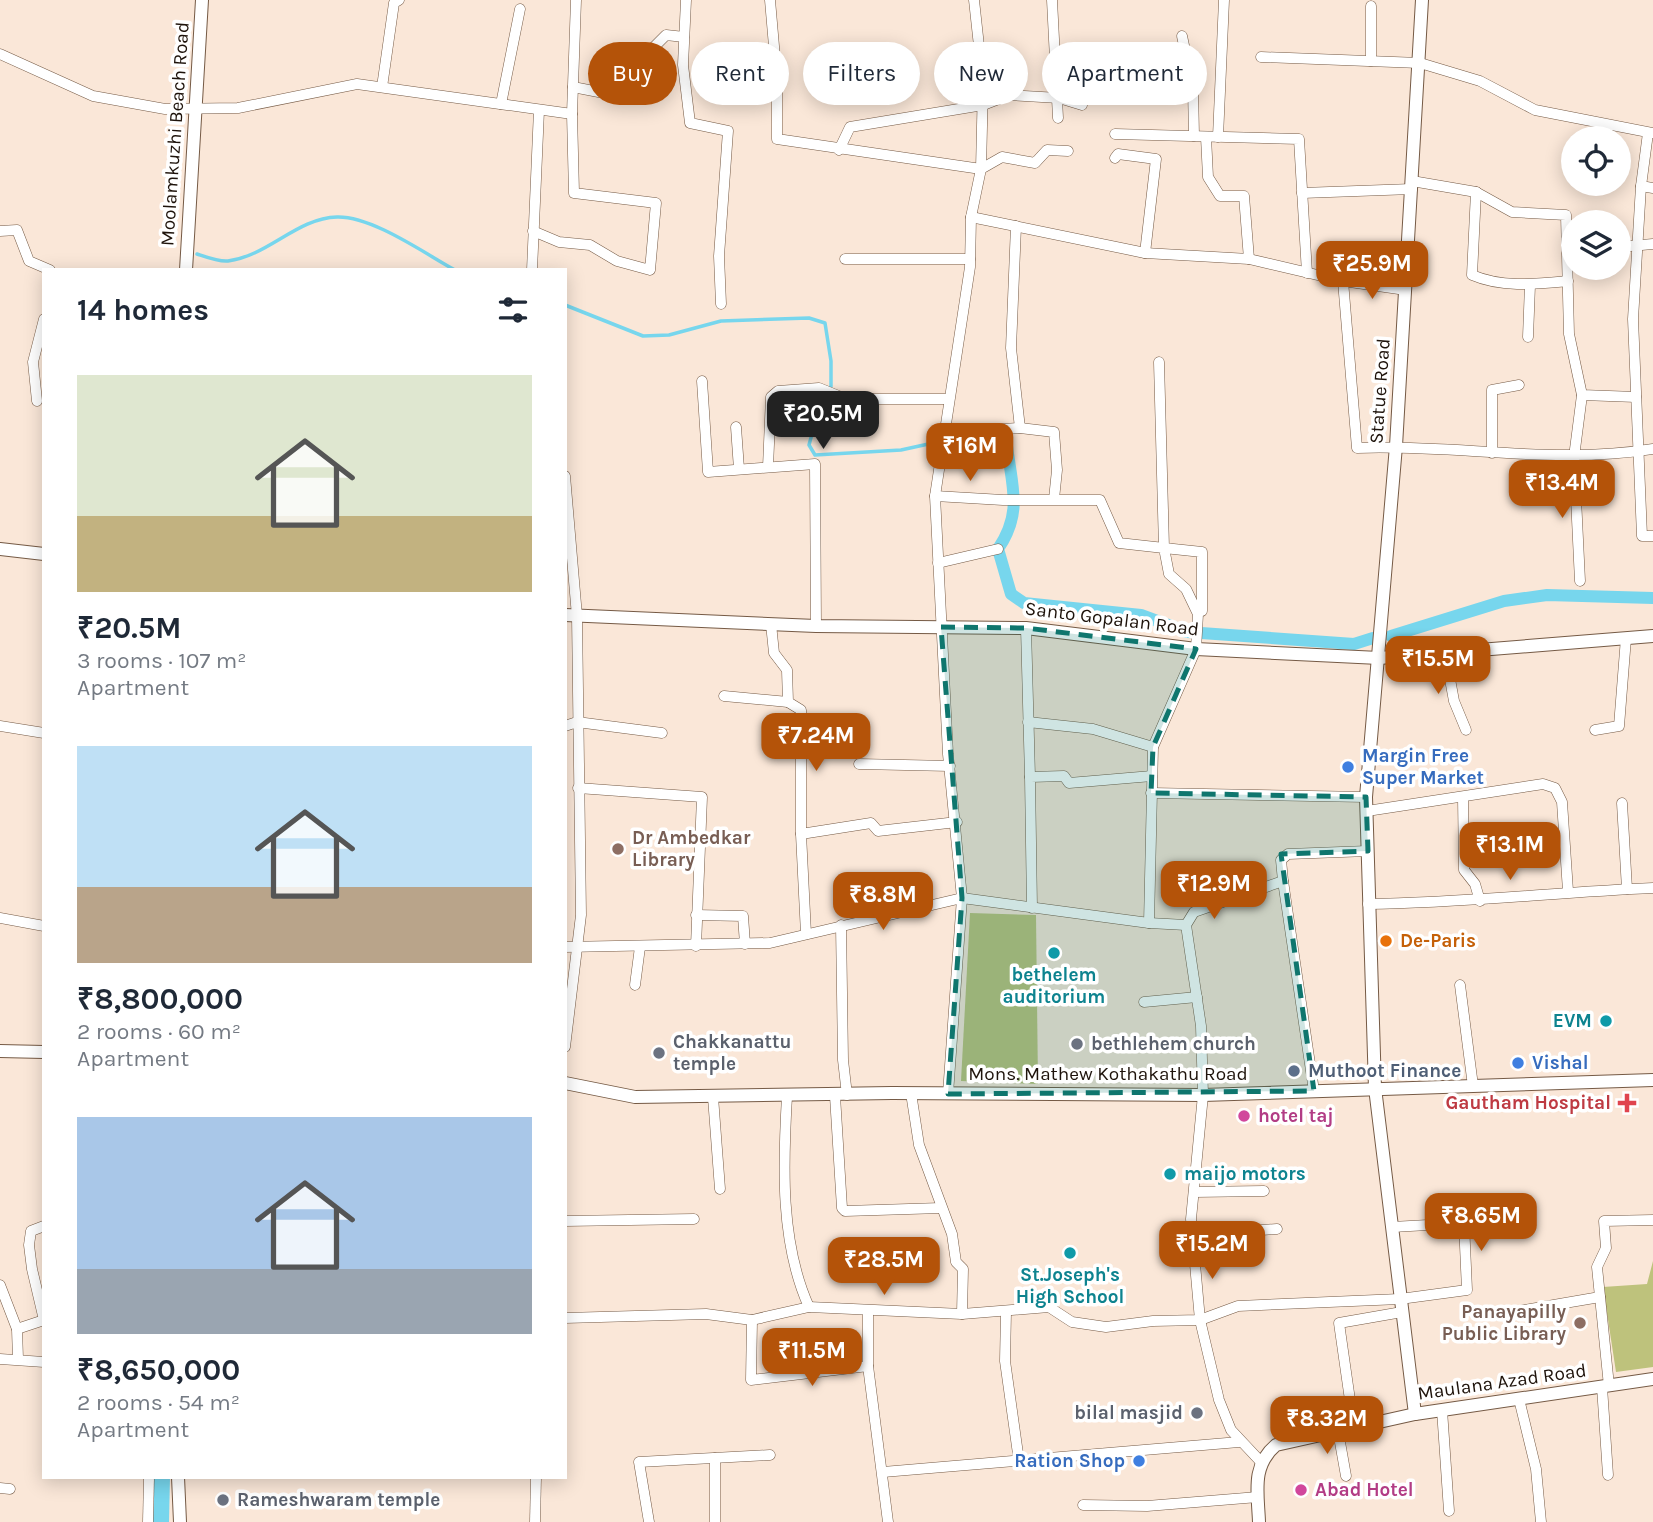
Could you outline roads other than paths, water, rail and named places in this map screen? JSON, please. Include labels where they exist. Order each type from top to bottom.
[{"type":"main road","name":"Moolamkuzhi Beach Road","points":[[186,268],[202,0]]},
{"type":"main road","name":"Statue Road","points":[[1415,1414],[1375,1088],[1366,797],[1380,658],[1396,446],[1422,0]]},
{"type":"main road","points":[[0,549],[42,554]]},
{"type":"main road","name":"Santo Gopalan Road","points":[[571,616],[816,626],[1026,628],[1380,658],[1653,636]]},
{"type":"main road","points":[[0,1051],[42,1052]]},
{"type":"main road","name":"Mons. Mathew Kothakathu Road","points":[[567,1083],[635,1097],[713,1097],[911,1093],[1203,1095],[1653,1080]]},
{"type":"main road","name":"Maulana Azad Road","points":[[1261,1462],[1276,1445],[1415,1414],[1653,1379]]},
{"type":"main road","points":[[1259,1522],[1256,1477],[1261,1462]]},
{"type":"main road","points":[[178,1479],[180,1522]]},
{"type":"street","points":[[382,87],[394,2],[399,0]]},
{"type":"street","points":[[533,231],[559,242],[590,245],[617,261],[650,270],[656,203],[574,193],[572,114],[576,0]]},
{"type":"street","points":[[686,0],[683,65],[690,123],[728,131],[719,256],[721,304]]},
{"type":"street","points":[[770,0],[777,81],[777,139],[981,169],[1002,157],[1035,163],[1047,149],[1068,151]]},
{"type":"street","points":[[974,0],[979,42]]},
{"type":"street","points":[[1052,0],[1055,42]]},
{"type":"street","points":[[1218,137],[1224,0]]},
{"type":"street","points":[[1371,6],[1371,61]]},
{"type":"street","points":[[501,104],[520,9]]},
{"type":"street","points":[[573,87],[614,95],[623,78],[666,35],[684,37]]},
{"type":"street","points":[[1182,36],[1193,88],[1194,136]]},
{"type":"street","points":[[0,54],[93,96],[165,109],[238,108],[357,84],[572,114]]},
{"type":"street","points":[[1261,57],[1420,63],[1480,81],[1535,110],[1650,133],[1641,186],[1633,319],[1642,536],[1653,536]]},
{"type":"street","points":[[839,150],[850,127],[983,105],[981,169],[971,217],[970,259],[934,496],[950,766],[962,898],[947,1094]]},
{"type":"street","points":[[1058,118],[1059,105]]},
{"type":"street","points":[[532,268],[538,110]]},
{"type":"street","points":[[1115,134],[1299,139],[1307,273]]},
{"type":"street","points":[[1206,137],[1208,177],[1220,196],[1244,196],[1249,259]]},
{"type":"street","points":[[1115,158],[1118,154],[1156,159],[1145,253]]},
{"type":"street","points":[[1302,192],[1412,185],[1476,192],[1512,212],[1561,215]]},
{"type":"street","points":[[1641,186],[1653,188]]},
{"type":"street","points":[[1476,192],[1472,275],[1485,281],[1530,285],[1568,281],[1569,334],[1582,395],[1574,457],[1580,581]]},
{"type":"street","points":[[971,217],[1145,253],[1249,259],[1343,281],[1406,290]]},
{"type":"street","points":[[1016,226],[1011,348],[1020,428]]},
{"type":"street","points":[[0,231],[17,230],[29,261],[45,268]]},
{"type":"street","points":[[1631,246],[1653,244]]},
{"type":"street","points":[[845,259],[970,259]]},
{"type":"street","points":[[1343,281],[1357,448],[1396,446],[1574,457],[1653,449]]},
{"type":"street","points":[[1528,337],[1530,285]]},
{"type":"street","points":[[37,401],[33,362],[42,327]]},
{"type":"street","points":[[1149,923],[1153,747],[1196,643],[1198,626],[1198,614],[1186,589],[1169,574],[1164,548],[1159,362]]},
{"type":"street","points":[[702,381],[708,472],[815,464],[816,626]]},
{"type":"street","points":[[1492,453],[1492,390],[1520,385]]},
{"type":"street","points":[[768,467],[771,397],[778,391],[828,392],[846,399],[948,398]]},
{"type":"street","points":[[1582,395],[1636,397]]},
{"type":"street","points":[[736,427],[739,469]]},
{"type":"street","points":[[942,433],[1020,428],[1054,432],[1057,470],[1054,499]]},
{"type":"street","points":[[934,496],[1022,501],[1100,500],[1119,543],[1202,552],[1202,611]]},
{"type":"street","points":[[567,523],[577,722],[579,948],[567,1034]]},
{"type":"street","points":[[938,564],[998,549]]},
{"type":"street","points":[[771,624],[774,653],[786,670],[788,702]]},
{"type":"street","points":[[1026,628],[1032,908]]},
{"type":"street","points":[[1595,730],[1619,726],[1626,638]]},
{"type":"street","points":[[1445,652],[1454,701],[1466,730]]},
{"type":"street","points":[[724,696],[788,702],[801,710],[801,834],[806,934]]},
{"type":"street","points":[[567,725],[577,722],[662,733]]},
{"type":"street","points":[[1028,722],[1093,729],[1153,747]]},
{"type":"street","points":[[0,726],[42,733]]},
{"type":"street","points":[[859,764],[950,766]]},
{"type":"street","points":[[1030,777],[1064,776],[1069,783],[1152,776]]},
{"type":"street","points":[[1367,811],[1543,784],[1555,788],[1562,802],[1569,891]]},
{"type":"street","points":[[578,788],[702,797],[695,946]]},
{"type":"street","points":[[1151,793],[1366,797]]},
{"type":"street","points":[[1463,797],[1464,870],[1475,884],[1480,901]]},
{"type":"street","points":[[1622,803],[1627,889]]},
{"type":"street","points":[[801,834],[856,824],[871,823],[878,831],[957,822]]},
{"type":"street","points":[[1314,1091],[1281,860],[1288,853],[1368,851]]},
{"type":"street","points":[[1261,1462],[1239,1442],[1219,1400],[1200,1320],[1192,1236],[1203,1095],[1197,998],[1186,925],[1194,912],[1283,881]]},
{"type":"street","points":[[1368,904],[1480,901],[1569,891],[1653,888]]},
{"type":"street","points":[[567,947],[770,943],[962,898],[1149,923],[1186,925]]},
{"type":"street","points":[[696,915],[743,916],[745,944]]},
{"type":"street","points":[[0,918],[42,926]]},
{"type":"street","points":[[841,925],[842,1208],[845,1211],[941,1208]]},
{"type":"street","points":[[635,985],[640,947]]},
{"type":"street","points":[[1460,985],[1473,1086]]},
{"type":"street","points":[[1144,1002],[1197,998]]},
{"type":"street","points":[[911,1093],[919,1145],[952,1234],[956,1262],[963,1269],[962,1314]]},
{"type":"street","points":[[787,1096],[784,1142],[789,1234],[797,1280],[809,1307]]},
{"type":"street","points":[[713,1097],[720,1189]]},
{"type":"street","points":[[1194,1192],[1264,1191]]},
{"type":"street","points":[[567,1221],[694,1219]]},
{"type":"street","points":[[1608,1475],[1597,1267],[1606,1248],[1604,1221],[1653,1220]]},
{"type":"street","points":[[1354,1428],[1339,1323],[1467,1290],[1464,1223],[1392,1227]]},
{"type":"street","points":[[42,1227],[31,1231],[29,1245],[42,1310]]},
{"type":"street","points":[[1192,1236],[1277,1229]]},
{"type":"street","points":[[0,1285],[17,1329],[18,1359]]},
{"type":"street","points":[[1495,1315],[1600,1297]]},
{"type":"street","points":[[567,1318],[706,1314],[751,1320],[809,1307],[868,1312],[962,1314],[1049,1307],[1072,1322],[1106,1327],[1153,1321],[1200,1320],[1238,1306],[1401,1306]]},
{"type":"street","points":[[868,1312],[868,1366],[888,1522]]},
{"type":"street","points":[[1006,1312],[1005,1360],[1019,1461]]},
{"type":"street","points":[[751,1320],[751,1380],[868,1366]]},
{"type":"street","points":[[17,1329],[42,1321]]},
{"type":"street","points":[[0,1359],[42,1362]]},
{"type":"street","points":[[1519,1399],[1536,1469],[1541,1522]]},
{"type":"street","points":[[1441,1410],[1449,1511]]},
{"type":"street","points":[[1338,1431],[1346,1476]]},
{"type":"street","points":[[883,1472],[1239,1442]]},
{"type":"street","points":[[649,1522],[639,1462],[770,1455]]},
{"type":"street","points":[[715,1458],[715,1522]]},
{"type":"street","points":[[148,1522],[149,1479]]},
{"type":"street","points":[[535,1522],[536,1479]]},
{"type":"street","points":[[1083,1504],[1147,1507],[1258,1497]]},
{"type":"water","points":[[153,1479],[170,1479],[169,1522],[152,1522]]},
{"type":"waterway","points":[[197,254],[224,261],[243,258],[295,230],[322,219],[337,217],[351,218],[382,229],[452,268]]},
{"type":"waterway","points":[[567,306],[643,336],[669,335],[721,321],[809,318],[825,323],[831,361],[831,386],[816,419],[809,445],[815,455],[901,450],[933,443]]},
{"type":"waterway","points":[[947,441],[988,436],[1007,446],[1013,487],[1013,511],[1006,536],[998,549],[1011,594],[1024,603],[1141,615],[1187,632],[1354,644],[1373,638]]},
{"type":"waterway","points":[[1391,636],[1504,601],[1547,595],[1653,598]]},
{"type":"place","name":"Margin Free Super Market","points":[[1348,767]]},
{"type":"place","name":"Dr Ambedkar Library","points":[[618,849]]},
{"type":"place","name":"De-Paris","points":[[1386,941]]},
{"type":"place","name":"bethelem auditorium","points":[[1054,953]]},
{"type":"place","name":"EVM","points":[[1606,1021]]},
{"type":"place","name":"bethlehem church","points":[[1077,1044]]},
{"type":"place","name":"Chakkanattu temple","points":[[659,1053]]},
{"type":"place","name":"Vishal","points":[[1518,1063]]},
{"type":"place","name":"Muthoot Finance","points":[[1294,1071]]},
{"type":"place","name":"Gautham Hospital","points":[[1627,1103]]},
{"type":"place","name":"hotel taj","points":[[1244,1116]]},
{"type":"place","name":"maijo motors","points":[[1170,1174]]},
{"type":"place","name":"St.Joseph's High School","points":[[1070,1253]]},
{"type":"place","name":"Panayapilly Public Library","points":[[1580,1323]]},
{"type":"place","name":"bilal masjid","points":[[1197,1413]]},
{"type":"place","name":"Ration Shop","points":[[1139,1461]]},
{"type":"place","name":"Abad Hotel","points":[[1301,1490]]},
{"type":"place","name":"Rameshwaram temple","points":[[223,1500]]}]
